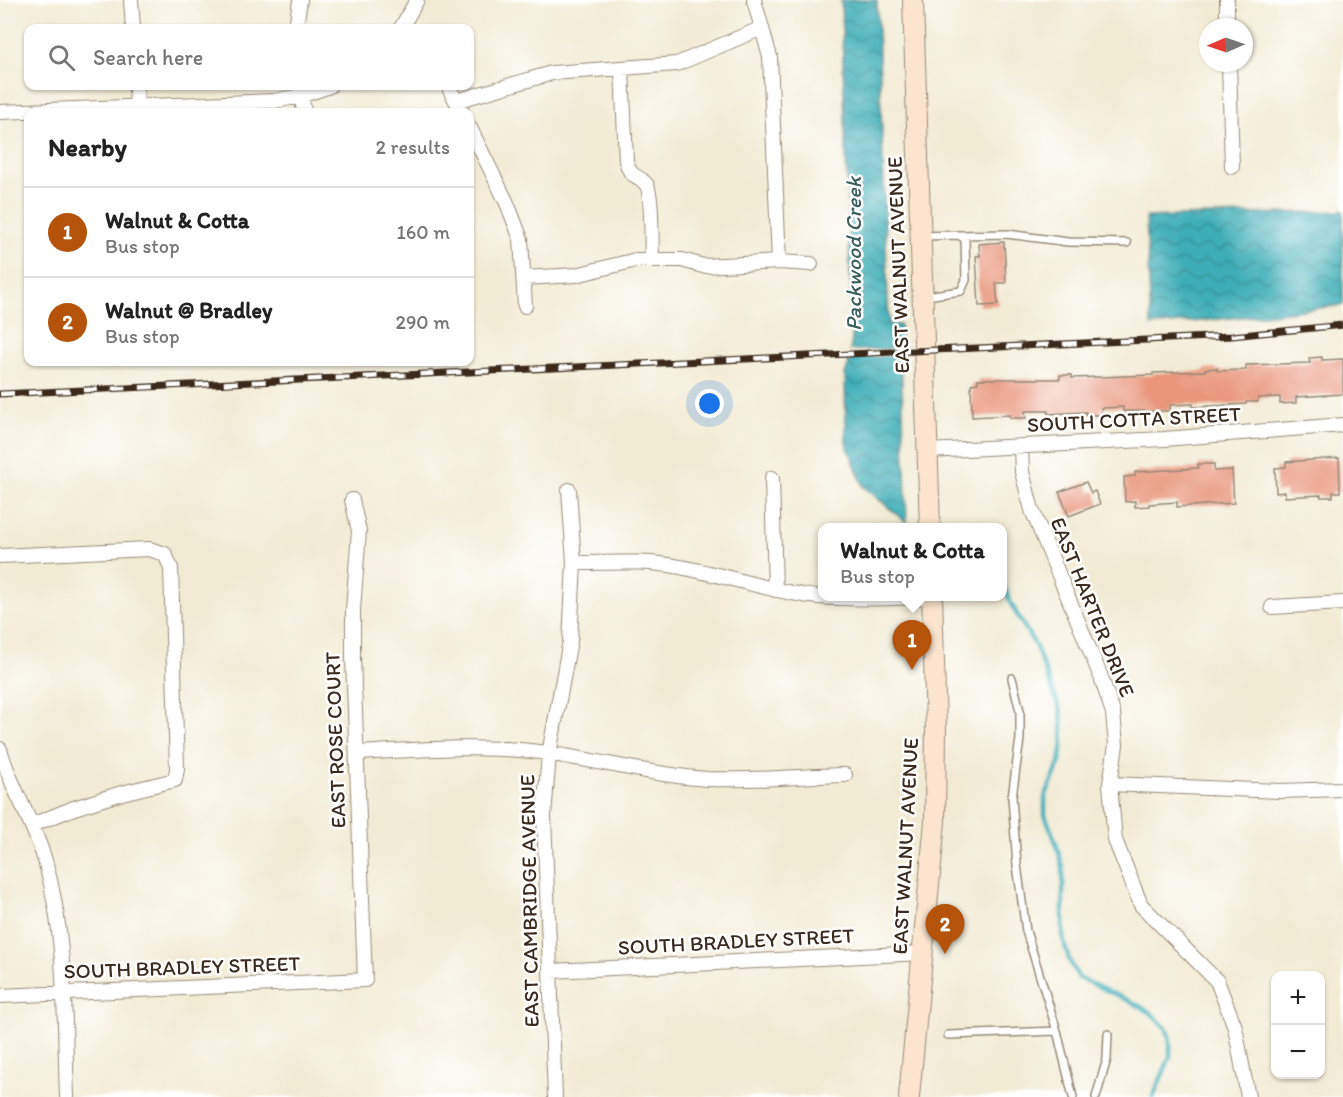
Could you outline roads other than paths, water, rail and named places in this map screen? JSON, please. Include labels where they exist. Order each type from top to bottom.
[{"type":"main road","name":"EAST WALNUT AVENUE","points":[[913,0],[930,523]]},
{"type":"main road","name":"EAST WALNUT AVENUE","points":[[909,1097],[935,820],[936,728],[932,601]]},
{"type":"street","points":[[131,0],[133,24]]},
{"type":"street","points":[[297,24],[300,0]]},
{"type":"street","points":[[405,24],[417,0]]},
{"type":"street","points":[[754,0],[770,57],[779,262]]},
{"type":"street","points":[[1227,0],[1227,18]]},
{"type":"street","points":[[450,90],[459,107],[552,73],[677,64],[762,28]]},
{"type":"street","points":[[622,68],[626,161],[629,173],[646,184],[650,195],[652,259]]},
{"type":"street","points":[[1229,72],[1232,166]]},
{"type":"street","points":[[135,90],[137,108]]},
{"type":"street","points":[[167,108],[274,101],[301,91],[303,108]]},
{"type":"street","points":[[0,112],[24,112]]},
{"type":"street","points":[[474,136],[507,203],[521,239],[525,306]]},
{"type":"street","points":[[524,278],[576,275],[636,260],[652,259],[682,260],[703,266],[779,262],[811,264]]},
{"type":"street","name":"SOUTH COTTA STREET","points":[[927,451],[1228,435],[1343,425]]},
{"type":"street","name":"EAST HARTER DRIVE","points":[[1020,447],[1022,472],[1032,510],[1110,704],[1116,745],[1110,784],[1115,840],[1141,905],[1217,981],[1235,1028],[1248,1097]]},
{"type":"street","points":[[772,478],[775,590]]},
{"type":"street","name":"EAST CAMBRIDGE AVENUE","points":[[555,1097],[544,816],[549,754],[570,641],[574,563],[569,490]]},
{"type":"street","name":"EAST ROSE COURT","points":[[352,500],[359,531],[353,610],[365,980]]},
{"type":"street","points":[[0,556],[149,549],[165,554],[171,568],[177,769],[175,780],[74,808],[32,825]]},
{"type":"street","points":[[574,563],[676,566],[721,575],[775,590],[818,597]]},
{"type":"street","points":[[1272,607],[1343,603]]},
{"type":"street","points":[[357,753],[468,748],[504,749],[549,754],[644,772],[710,779],[844,775]]},
{"type":"street","points":[[0,749],[32,825],[45,862],[55,902],[64,993],[67,1097]]},
{"type":"street","points":[[1110,784],[1280,791],[1343,789]]},
{"type":"street","name":"SOUTH BRADLEY STREET","points":[[551,971],[923,953]]},
{"type":"street","name":"SOUTH BRADLEY STREET","points":[[0,996],[365,980]]},
{"type":"lane","points":[[921,236],[1007,234],[1068,242],[1127,243]]},
{"type":"lane","points":[[923,296],[961,291],[966,280],[966,263],[965,239],[959,235]]},
{"type":"lane","points":[[1012,678],[1020,711],[1020,739],[1012,797],[1017,865],[1026,931],[1057,1031],[1074,1097]]},
{"type":"lane","points":[[948,1035],[1057,1031]]},
{"type":"lane","points":[[1096,1097],[1107,1059],[1108,1034]]},
{"type":"water","points":[[841,0],[877,0],[889,324],[900,325],[901,349],[850,351],[852,339]]},
{"type":"water","points":[[1343,211],[1343,305],[1151,326],[1146,217]]},
{"type":"water","points":[[901,355],[907,523],[863,486],[846,442],[845,374],[851,357]]},
{"type":"waterway","name":"Packwood Creek","points":[[1007,593],[1036,647],[1061,712],[1063,742],[1060,762],[1045,797],[1045,815],[1063,867],[1063,938],[1069,960],[1079,978],[1134,1003],[1151,1013],[1167,1029],[1170,1057],[1153,1097]]},
{"type":"railway","points":[[0,394],[1232,336],[1343,325]]},
{"type":"place","name":"Walnut & Cotta","points":[[912,670]]},
{"type":"place","name":"Walnut @ Bradley","points":[[945,954]]}]
